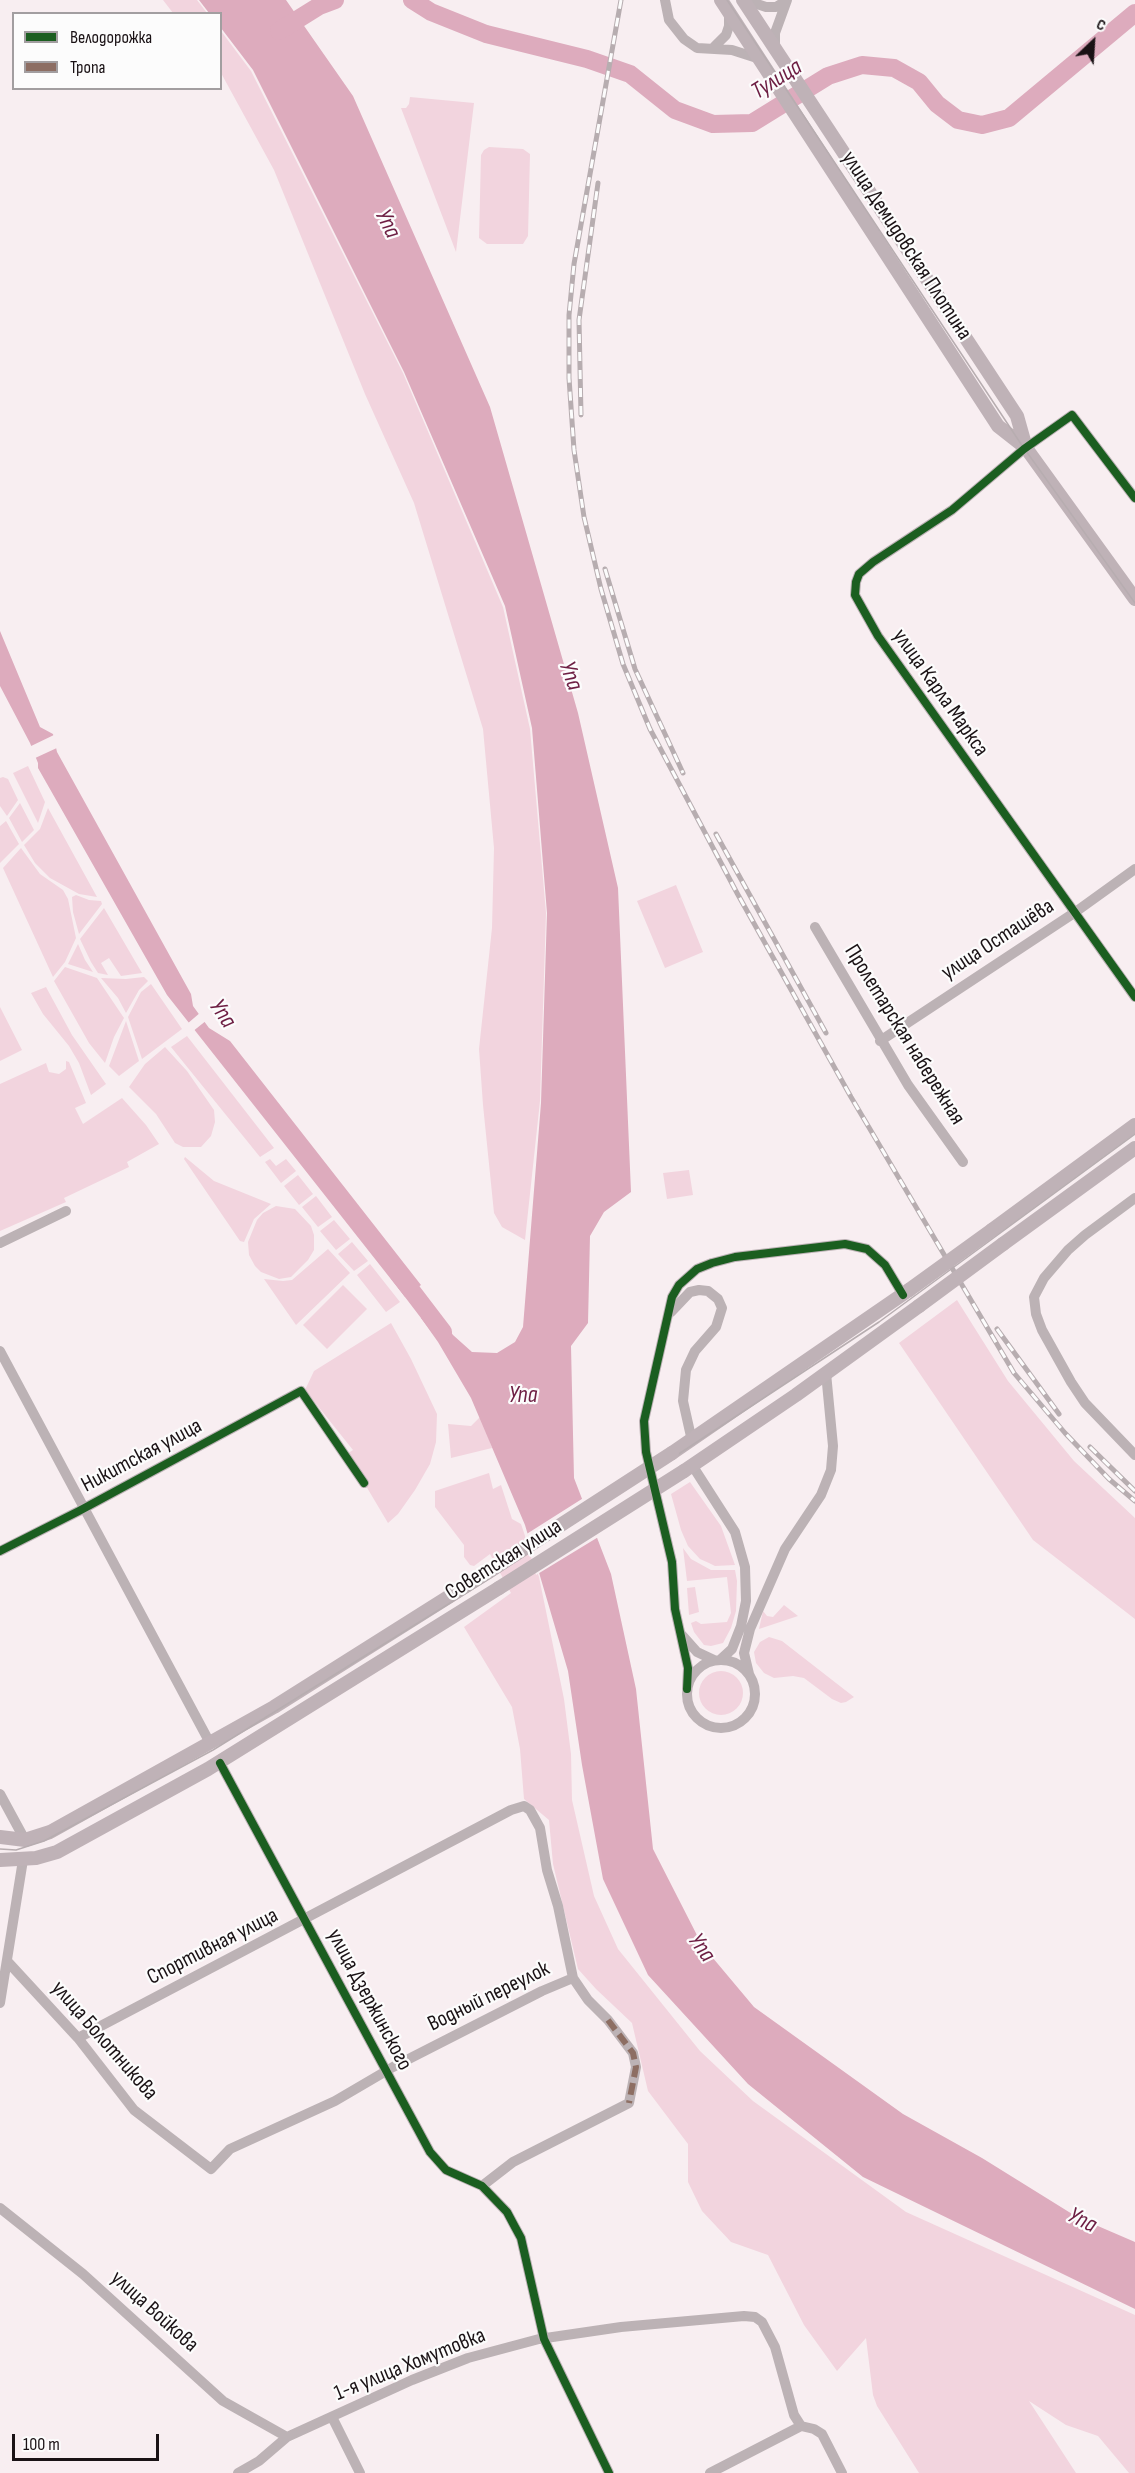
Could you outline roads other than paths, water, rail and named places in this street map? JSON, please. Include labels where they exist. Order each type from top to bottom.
[{"type":"main road","name":"улица Демидовская Плотина","points":[[744,0],[1017,416],[1026,448]]},
{"type":"main road","name":"улица Демидовская Плотина","points":[[725,5],[998,426],[1026,448],[1135,599]]},
{"type":"main road","points":[[896,270],[907,250]]},
{"type":"main road","name":"Советская улица","points":[[0,1837],[26,1840],[50,1832],[274,1707],[692,1441],[906,1293],[1135,1125]]},
{"type":"main road","name":"Советская улица","points":[[0,1860],[23,1860],[57,1852],[220,1762],[499,1588],[688,1468],[826,1373],[1135,1148]]},
{"type":"main road","name":"улица Дзержинского","points":[[210,1743],[220,1762]]},
{"type":"street","points":[[665,0],[669,20],[684,39],[697,48],[732,50],[760,59]]},
{"type":"street","name":"улица Демидовская Плотина","points":[[744,0],[766,7],[776,7],[787,0]]},
{"type":"street","name":"улица Демидовская Плотина","points":[[775,49],[779,19],[787,0]]},
{"type":"street","name":"улица Демидовская Плотина","points":[[712,49],[726,35],[729,26],[725,5]]},
{"type":"street","points":[[1026,448],[1072,416],[1135,498]]},
{"type":"street","name":"улица Карла Маркса","points":[[1026,448],[952,510],[873,562],[859,574],[855,595],[878,636],[1135,997]]},
{"type":"street","name":"улица Осташёва","points":[[880,1041],[1074,913],[1135,869]]},
{"type":"street","name":"Пролетарская набережная","points":[[814,927],[880,1041],[963,1162]]},
{"type":"street","points":[[1135,1213],[1132,1201],[1068,1250],[1044,1278],[1034,1297],[1036,1314],[1042,1330],[1085,1404],[1135,1455]]},
{"type":"street","points":[[0,1243],[66,1211]]},
{"type":"street","points":[[826,1373],[833,1446],[831,1470],[821,1495],[785,1549],[750,1629],[744,1653],[748,1674],[754,1687],[753,1707],[739,1723],[729,1728],[706,1725],[690,1710],[687,1700],[688,1668],[678,1629],[672,1562],[645,1452],[646,1406],[672,1297],[679,1285],[697,1269],[712,1263],[735,1257],[845,1244],[867,1249],[885,1265],[906,1293]]},
{"type":"street","points":[[669,1314],[690,1292],[699,1290],[708,1291],[718,1299],[722,1308],[716,1327],[695,1351],[686,1370],[683,1401],[692,1441]]},
{"type":"street","name":"улица Дзержинского","points":[[0,1351],[210,1743]]},
{"type":"street","name":"Никитская улица","points":[[0,1551],[301,1392],[364,1483]]},
{"type":"street","points":[[687,1689],[696,1670],[717,1660],[732,1649],[741,1626],[746,1601],[746,1566],[735,1532],[688,1468]]},
{"type":"street","points":[[678,1629],[683,1638],[697,1652],[717,1660],[736,1663],[748,1674]]},
{"type":"street","name":"улица Дзержинского","points":[[220,1762],[430,2152],[446,2170],[482,2186],[507,2212],[521,2238],[544,2339],[609,2473]]},
{"type":"street","points":[[0,1794],[26,1840]]},
{"type":"street","name":"Спортивная улица","points":[[78,2038],[492,1820],[524,1806],[530,1810],[540,1828],[547,1870],[558,1906],[573,1978]]},
{"type":"street","points":[[0,2003],[23,1860]]},
{"type":"street","name":"улица Болотникова","points":[[8,1961],[78,2038],[134,2110],[211,2169],[230,2149]]},
{"type":"street","points":[[482,2186],[513,2162],[629,2103],[636,2067],[633,2052],[608,2020],[588,2000],[573,1978]]},
{"type":"street","name":"Водный переулок","points":[[230,2149],[335,2101],[386,2070],[542,1991],[573,1978]]},
{"type":"street","name":"улица Войкова","points":[[0,2208],[83,2274],[224,2401],[287,2436]]},
{"type":"street","name":"1-я улица Хомутовка","points":[[238,2473],[259,2461],[287,2436],[412,2380],[468,2358],[544,2339],[621,2327],[744,2316],[755,2317],[762,2322],[775,2347],[794,2415],[801,2426]]},
{"type":"street","points":[[332,2417],[360,2473]]},
{"type":"street","points":[[710,2473],[801,2426],[814,2429],[822,2434],[842,2473]]},
{"type":"water","name":"Упа","points":[[199,0],[286,0],[353,96],[490,407],[578,713],[618,888],[631,1192],[604,1212],[590,1236],[588,1323],[571,1346],[574,1478],[611,1574],[636,1689],[653,1849],[702,1945],[754,2007],[903,2114],[982,2158],[1077,2217],[1135,2242],[1135,2309],[863,2177],[748,2084],[648,1975],[603,1879],[568,1671],[525,1525],[471,1398],[421,1318],[433,1308],[453,1335],[472,1352],[497,1353],[515,1342],[523,1327],[541,1103],[547,913],[532,728],[505,606],[404,372],[253,70],[222,29],[222,12],[208,12]]},
{"type":"water","name":"Упа","points":[[0,631],[40,727],[53,734],[57,752],[191,994],[193,1006],[209,1028],[230,1041],[421,1285],[405,1297],[167,995],[38,768],[30,743],[0,686]]},
{"type":"waterway","name":"Тулица","points":[[279,31],[319,6],[335,0]]},
{"type":"waterway","name":"Тулица","points":[[412,0],[431,12],[486,34],[587,59],[630,74],[675,110],[713,124],[752,123],[828,76],[862,65],[894,68],[919,82],[937,104],[958,120],[982,125],[1009,118],[1135,13]]},
{"type":"waterway","name":"Упа","points":[[398,1273],[443,1332]]},
{"type":"tram line","points":[[727,0],[1021,444],[1135,603]]},
{"type":"tram line","points":[[0,1849],[16,1850],[44,1841],[213,1750],[492,1577],[879,1322],[1135,1134]]},
{"type":"railway","points":[[621,0],[574,264],[569,315],[569,378],[574,450],[584,517],[601,589],[623,664],[650,729],[737,893],[851,1097],[1014,1373],[1065,1433],[1109,1479],[1135,1501]]},
{"type":"railway","points":[[581,415],[579,320],[598,183]]},
{"type":"railway","points":[[605,569],[635,669],[683,773]]},
{"type":"railway","points":[[716,834],[826,1033]]},
{"type":"railway","points":[[997,1329],[1059,1414]]},
{"type":"railway","points":[[1090,1447],[1135,1491]]}]
